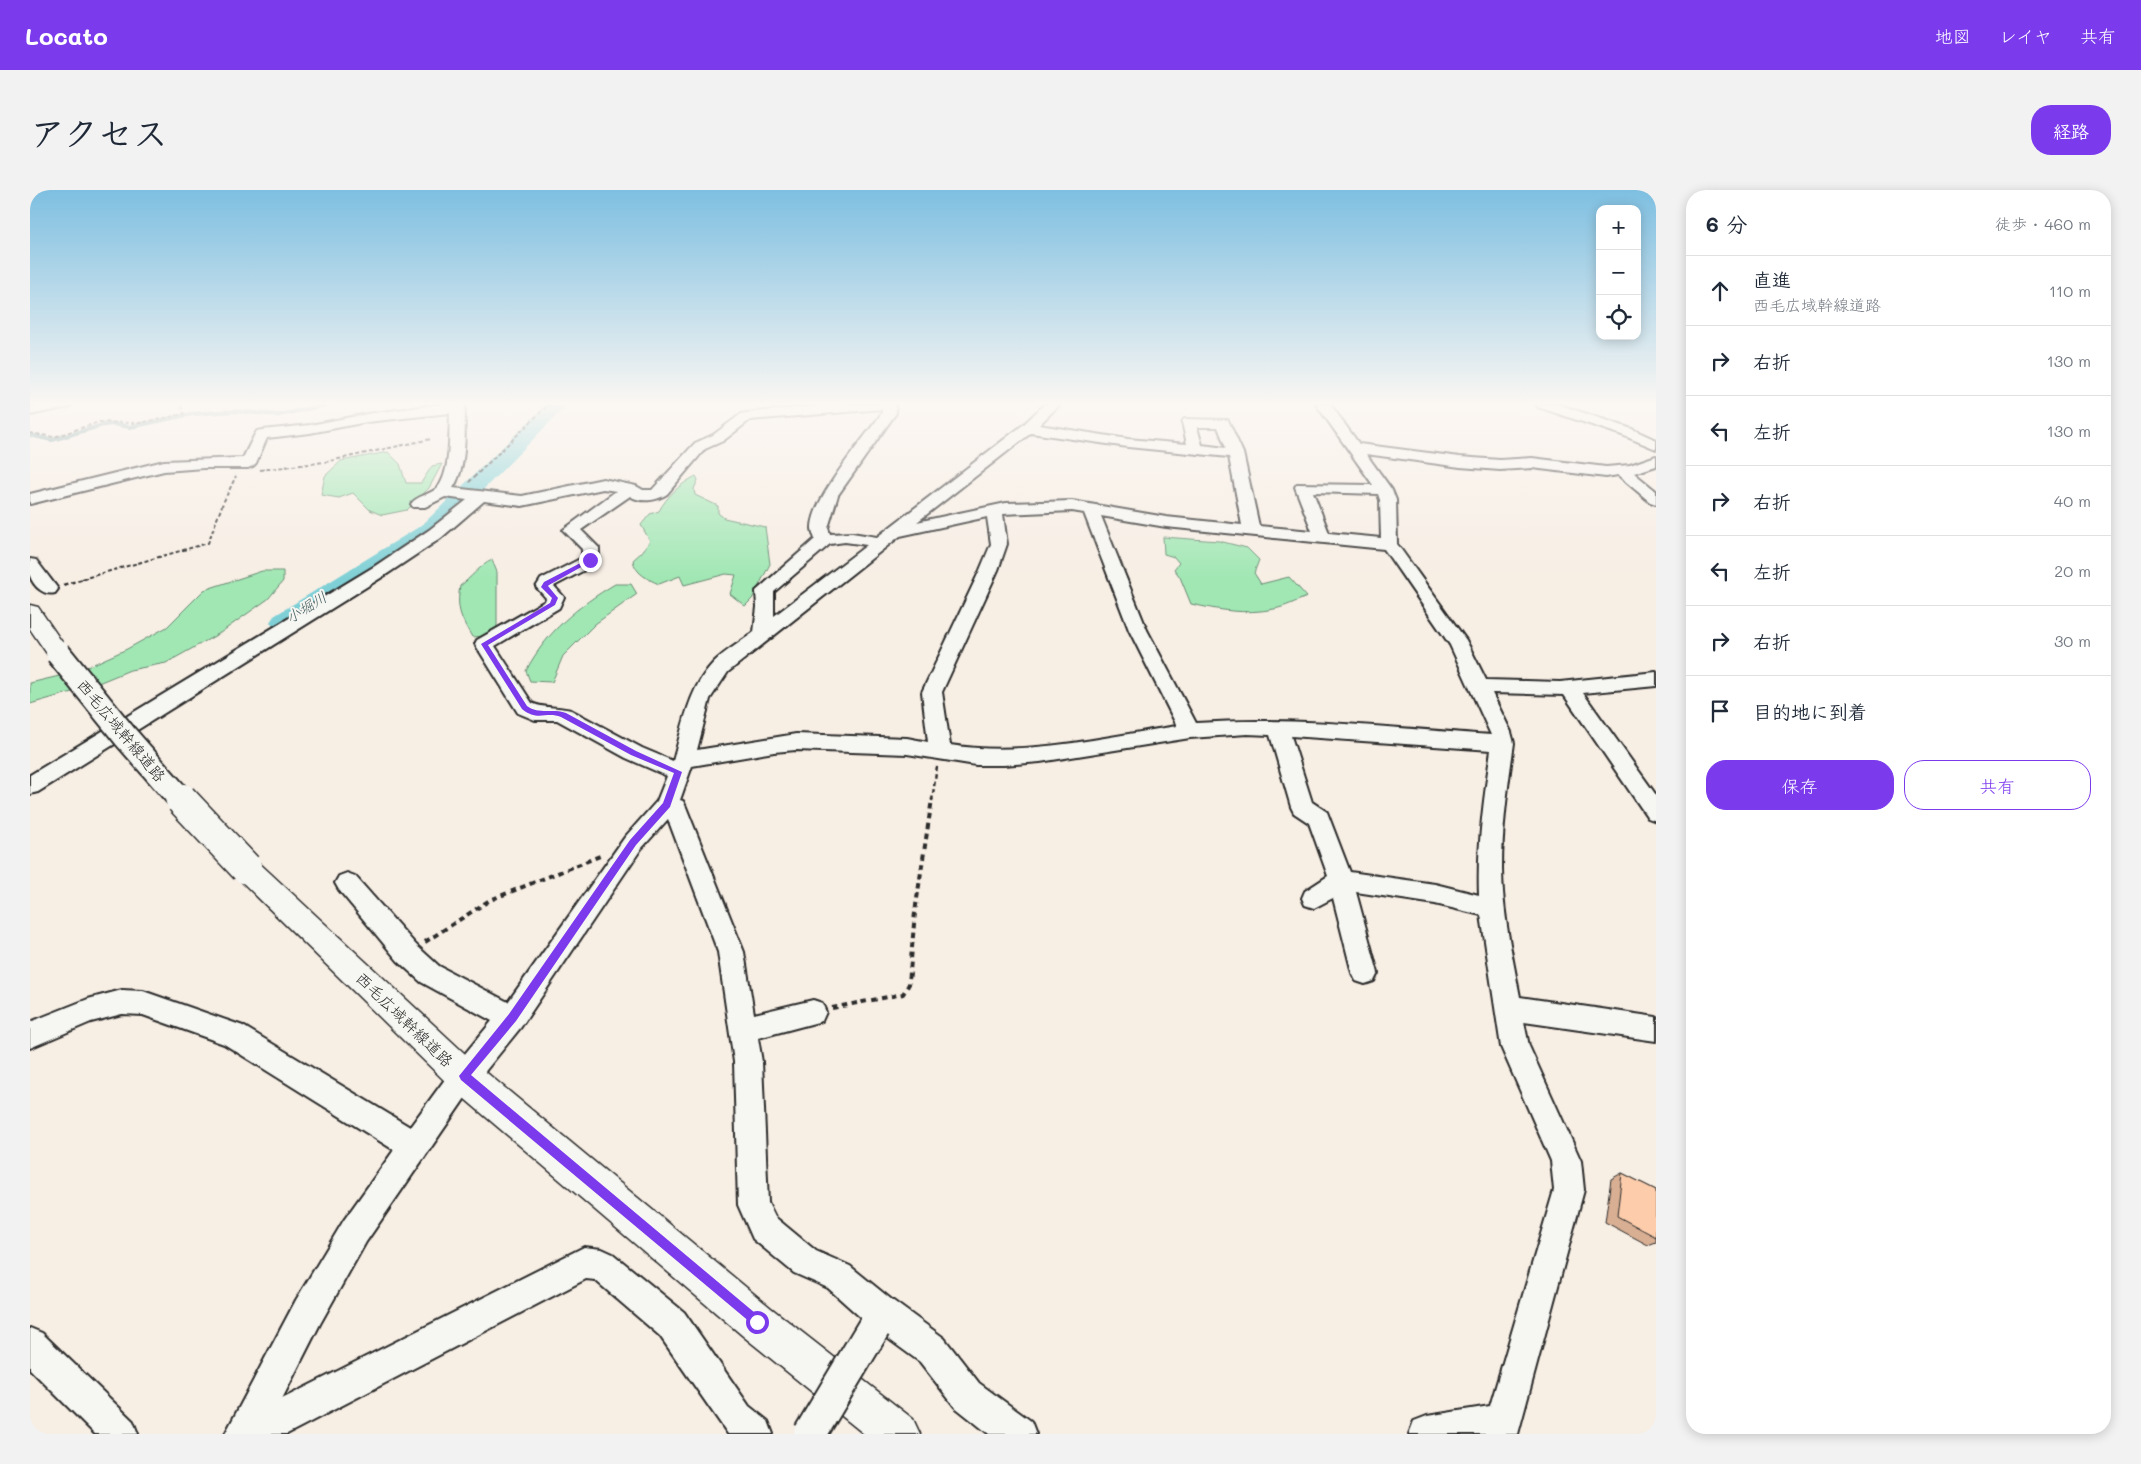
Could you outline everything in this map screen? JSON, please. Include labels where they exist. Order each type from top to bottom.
[{"type":"main road","name":"西毛広域幹線道路","points":[[30,612],[58,653],[108,717],[200,821],[246,868],[464,1076],[757,1322],[898,1434]]},
{"type":"street","points":[[30,499],[164,466],[204,463],[245,466],[247,462]]},
{"type":"street","points":[[454,462],[448,482],[463,494]]},
{"type":"street","points":[[419,504],[463,494],[522,500],[603,484],[630,489],[640,495],[655,495],[661,491],[684,462]]},
{"type":"street","points":[[824,540],[820,528],[830,495],[855,462]]},
{"type":"street","points":[[249,1425],[308,1312],[355,1231],[464,1076],[512,1018],[633,843],[667,805],[681,766],[700,699],[721,667],[984,462]]},
{"type":"street","points":[[1238,462],[1252,531]]},
{"type":"street","points":[[1363,462],[1384,490],[1388,500],[1389,544],[1460,644],[1501,732],[1503,743],[1493,812],[1490,869],[1492,908],[1515,1047],[1558,1141],[1566,1161],[1569,1178],[1569,1190],[1502,1428],[1427,1434]]},
{"type":"street","points":[[1461,462],[1500,465],[1531,462]]},
{"type":"street","points":[[1532,462],[1606,472],[1652,462]]},
{"type":"street","points":[[1621,470],[1656,499]]},
{"type":"street","points":[[1322,537],[1303,487],[1384,490]]},
{"type":"street","points":[[630,489],[571,530],[591,548],[590,560],[547,583],[544,587],[555,598],[553,604],[484,644],[524,708],[536,714],[558,713],[564,715],[634,753],[681,766],[774,744],[796,742],[907,746],[976,757],[1040,754],[1190,731],[1247,727],[1503,743]]},
{"type":"street","points":[[30,786],[381,570],[435,534],[463,494]]},
{"type":"street","points":[[763,634],[766,607],[765,591],[824,540],[832,537],[886,538],[994,510],[1052,505],[1090,508],[1166,522],[1389,544]]},
{"type":"street","points":[[1090,508],[1138,630],[1190,731]]},
{"type":"street","points":[[940,750],[932,692],[999,544],[994,510]]},
{"type":"street","points":[[30,564],[49,589]]},
{"type":"street","points":[[1478,686],[1543,690],[1656,679]]},
{"type":"street","points":[[1569,688],[1656,812]]},
{"type":"street","points":[[1278,728],[1302,807],[1319,818],[1340,880],[1365,973]]},
{"type":"street","points":[[667,805],[675,808],[731,952],[748,1062],[753,1205],[764,1228],[805,1262],[839,1277],[877,1320],[932,1350],[966,1395],[1018,1434]]},
{"type":"street","points":[[1314,898],[1340,880],[1435,894],[1492,908]]},
{"type":"street","points":[[347,883],[407,953],[430,974],[512,1018]]},
{"type":"street","points":[[30,1035],[88,1010],[122,1002],[143,1003],[233,1034],[384,1129],[416,1146]]},
{"type":"street","points":[[1508,1007],[1656,1029]]},
{"type":"street","points":[[743,1029],[813,1012]]},
{"type":"street","points":[[249,1425],[270,1424],[584,1263],[602,1265],[672,1324],[737,1418],[755,1434]]},
{"type":"street","points":[[810,1434],[877,1320]]},
{"type":"street","points":[[30,1345],[120,1434]]},
{"type":"path","points":[[49,589],[208,543],[230,487],[245,466],[252,470],[285,469],[319,462]]},
{"type":"path","points":[[463,494],[494,462]]},
{"type":"path","points":[[813,1012],[903,994],[909,984],[915,912],[940,750]]},
{"type":"path","points":[[407,953],[490,900],[633,843]]},
{"type":"green space","points":[[340,462],[398,462],[406,483],[421,483],[432,466],[442,464],[429,488],[407,510],[382,515],[370,510],[353,493],[339,498],[321,495],[325,476]]},
{"type":"green space","points":[[696,476],[698,480],[694,489],[695,495],[718,506],[718,513],[724,518],[765,527],[770,564],[752,599],[745,606],[730,594],[736,575],[726,574],[684,585],[680,576],[659,584],[642,575],[634,565],[633,560],[650,541],[641,525],[650,514],[659,511],[674,491]]},
{"type":"green space","points":[[1163,537],[1219,541],[1247,548],[1259,560],[1254,573],[1261,584],[1289,577],[1307,597],[1278,608],[1253,612],[1222,610],[1191,604],[1180,577],[1174,569],[1179,563],[1174,557],[1164,554]]},
{"type":"green space","points":[[492,560],[497,572],[497,630],[486,636],[472,637],[460,613],[460,586],[483,565]]},
{"type":"green space","points":[[262,571],[283,571],[283,581],[268,599],[220,633],[166,663],[130,670],[86,688],[30,704],[30,683],[76,672],[127,649],[167,627],[204,590]]},
{"type":"green space","points":[[615,584],[631,584],[637,594],[595,624],[563,656],[552,682],[530,681],[526,671],[553,632],[588,601]]},
{"type":"building","points":[[1622,1173],[1656,1190],[1656,1237],[1617,1216]]},
{"type":"waterway","name":"小堀川","points":[[283,622],[430,530],[499,462]]},
{"type":"route","points":[[590,560],[547,583],[544,587],[555,598],[553,604],[484,644],[524,708],[530,712],[564,715],[634,753],[678,772],[667,805],[633,843],[512,1018],[464,1076],[757,1322]]}]
